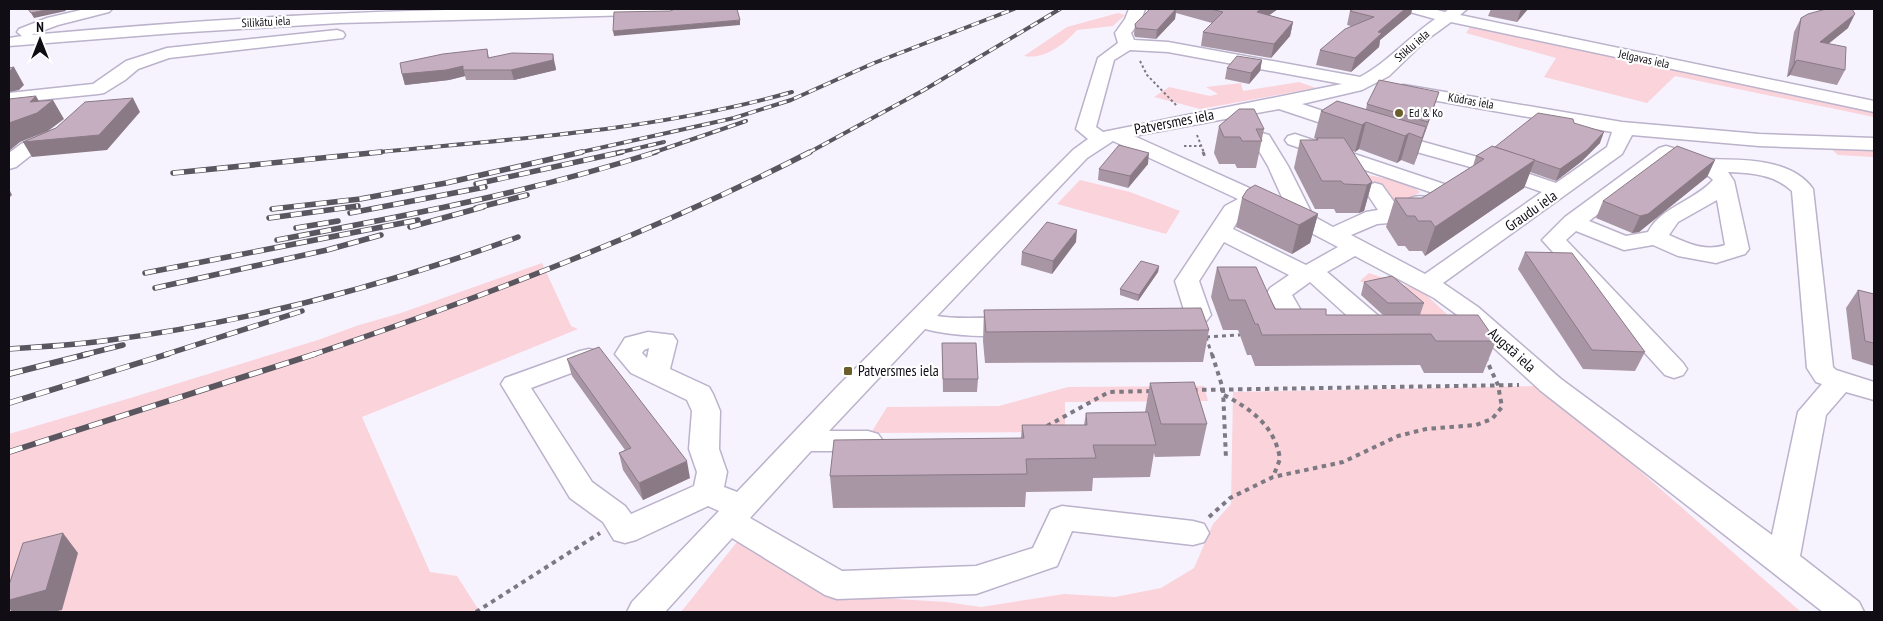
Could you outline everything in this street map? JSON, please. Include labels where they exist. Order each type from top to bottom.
[{"type":"street","name":"Silikātu iela","points":[[10,42],[129,31],[313,20],[671,9]]},
{"type":"street","points":[[1108,136],[1086,129],[1106,58],[1127,45],[1123,33],[1133,20],[1137,9]]},
{"type":"street","name":"Jelgavas iela","points":[[1415,9],[1454,13],[1874,106]]},
{"type":"street","points":[[10,42],[22,33],[36,27],[96,10]]},
{"type":"street","points":[[9,98],[98,89],[132,65],[168,53],[310,37],[526,24],[539,21],[558,11]]},
{"type":"street","name":"Stiklu iela","points":[[1364,82],[1383,72],[1419,38],[1454,13]]},
{"type":"street","name":"Kūdras iela","points":[[1127,45],[1168,48],[1364,82],[1622,131],[1759,140],[1874,144]]},
{"type":"street","name":"Patversmes iela","points":[[644,612],[803,441],[1069,164],[1108,136],[1190,118],[1337,92],[1364,82]]},
{"type":"street","points":[[86,109],[98,89]]},
{"type":"street","points":[[1279,103],[1560,190]]},
{"type":"street","points":[[9,163],[28,148],[56,137],[69,127]]},
{"type":"street","points":[[1573,222],[1624,243],[1656,238],[1686,251],[1716,256],[1737,249],[1724,181],[1717,172],[1666,152],[1622,131]]},
{"type":"street","name":"Graudu iela","points":[[1427,284],[1615,150],[1622,131]]},
{"type":"street","name":"Augstā iela","points":[[1108,136],[1304,220],[1427,284],[1463,320],[1552,385],[1847,612]]},
{"type":"street","points":[[1262,139],[1278,166],[1304,220]]},
{"type":"street","points":[[1295,140],[1440,188]]},
{"type":"street","points":[[1666,152],[1573,222],[1553,240],[1674,369]]},
{"type":"street","points":[[1333,235],[1374,217],[1392,216],[1481,164]]},
{"type":"street","points":[[1700,165],[1748,167],[1767,170],[1798,183],[1802,189],[1820,368],[1826,376],[1840,382],[1874,391]]},
{"type":"street","points":[[1656,238],[1662,225],[1680,210],[1705,200],[1724,181]]},
{"type":"street","points":[[1375,189],[1392,216]]},
{"type":"street","points":[[1156,327],[1196,332],[1198,315],[1187,281],[1233,211],[1254,199]]},
{"type":"street","points":[[1220,231],[1308,272],[1382,326],[1295,322],[1278,293],[1308,272],[1356,246]]},
{"type":"street","points":[[918,320],[932,324],[961,327],[1039,327]]},
{"type":"street","points":[[588,356],[515,384],[581,490],[614,514],[625,531],[708,493]]},
{"type":"street","points":[[656,373],[699,394],[706,410],[704,448],[712,472],[708,493]]},
{"type":"street","points":[[1783,561],[1812,412],[1840,382]]},
{"type":"street","points":[[803,441],[890,440]]},
{"type":"street","points":[[708,493],[734,514],[837,585],[976,580],[1046,557],[1062,518],[1193,533]]},
{"type":"path","points":[[1127,45],[1156,85],[1190,118]]},
{"type":"path","points":[[1193,533],[1230,498],[1273,477],[1343,462],[1398,436],[1426,429],[1476,425],[1492,419],[1502,407],[1498,385],[1488,362],[1463,320]]},
{"type":"path","points":[[1226,459],[1223,389],[1196,332],[1240,335]]},
{"type":"path","points":[[1192,390],[1552,385]]},
{"type":"path","points":[[1042,430],[1109,392],[1155,391]]},
{"type":"path","points":[[1224,395],[1251,410],[1265,421],[1280,453],[1281,464],[1273,477]]},
{"type":"path","points":[[476,612],[619,521]]},
{"type":"shaded area","points":[[1118,13],[1125,15],[1113,26],[1077,30],[1054,50],[1039,56],[1024,56],[1067,27]]},
{"type":"shaded area","points":[[1470,27],[1874,112],[1874,117],[1675,76],[1647,103],[1544,77],[1556,58],[1466,33]]},
{"type":"shaded area","points":[[1299,82],[1316,88],[1200,109],[1154,97],[1169,87],[1210,96],[1218,94],[1206,87],[1241,83],[1243,91]]},
{"type":"shaded area","points":[[1830,148],[1874,149],[1874,160],[1873,157],[1838,155]]},
{"type":"shaded area","points":[[1364,174],[1407,183],[1420,192],[1405,202],[1394,200],[1384,187],[1373,187]]},
{"type":"shaded area","points":[[1080,180],[1130,192],[1180,211],[1166,234],[1057,204]]},
{"type":"shaded area","points":[[542,263],[571,326],[578,329],[362,417],[430,572],[457,576],[480,612],[9,612],[9,434],[318,340]]},
{"type":"shaded area","points":[[1369,273],[1422,291],[1451,318],[1434,326],[1388,287],[1372,287],[1360,281]]},
{"type":"shaded area","points":[[1204,386],[1208,401],[1065,402],[1065,432],[871,433],[887,407],[999,406],[1068,387]]},
{"type":"shaded area","points":[[1543,386],[1801,612],[681,612],[741,537],[846,596],[946,602],[981,607],[1064,594],[1115,597],[1161,588],[1194,568],[1213,524],[1231,504],[1233,392]]},
{"type":"building","points":[[28,9],[50,9],[31,13]]},
{"type":"building","points":[[675,9],[737,9],[740,20],[613,31],[614,12],[670,11]]},
{"type":"building","points":[[1150,9],[1176,9],[1157,30],[1136,28],[1135,24]]},
{"type":"building","points":[[1210,9],[1261,9],[1257,12],[1293,22],[1274,44],[1203,32],[1223,12]]},
{"type":"building","points":[[1353,9],[1405,9],[1378,32],[1382,33],[1355,58],[1320,50],[1345,29],[1374,17],[1350,11]]},
{"type":"building","points":[[1826,9],[1852,9],[1855,14],[1820,42],[1846,47],[1845,70],[1797,60],[1794,63],[1801,18]]},
{"type":"building","points":[[487,49],[488,58],[512,53],[553,54],[553,60],[511,70],[463,70],[463,66],[446,70],[402,74],[400,63],[443,54]]},
{"type":"building","points":[[1237,56],[1262,60],[1251,73],[1227,68]]},
{"type":"building","points":[[1379,80],[1439,92],[1428,122],[1367,104]]},
{"type":"building","points":[[36,96],[30,102],[53,100],[37,113],[9,123],[9,99]]},
{"type":"building","points":[[133,98],[99,135],[23,142],[56,128],[85,102]]},
{"type":"building","points":[[1337,101],[1426,127],[1422,138],[1409,133],[1405,136],[1366,122],[1362,125],[1321,111]]},
{"type":"building","points":[[1239,109],[1254,109],[1264,129],[1256,129],[1262,141],[1242,141],[1240,137],[1224,137],[1219,126]]},
{"type":"building","points":[[1538,113],[1573,119],[1574,123],[1604,132],[1587,150],[1560,169],[1495,147]]},
{"type":"building","points":[[1317,138],[1344,138],[1372,182],[1367,185],[1344,184],[1341,181],[1322,181],[1300,140],[1318,140]]},
{"type":"building","points":[[1119,145],[1149,153],[1130,176],[1099,169]]},
{"type":"building","points":[[1492,146],[1535,160],[1435,227],[1431,221],[1418,221],[1415,216],[1407,216],[1395,198],[1422,198],[1484,159],[1476,156]]},
{"type":"building","points":[[1677,146],[1715,160],[1648,214],[1640,216],[1603,201]]},
{"type":"building","points":[[1255,185],[1318,214],[1299,225],[1242,198],[1247,190]]},
{"type":"building","points":[[1047,222],[1077,230],[1053,261],[1022,252]]},
{"type":"building","points":[[1525,252],[1572,253],[1645,352],[1592,350]]},
{"type":"building","points":[[1141,261],[1159,266],[1139,295],[1120,289]]},
{"type":"building","points":[[1217,267],[1256,267],[1275,309],[1326,309],[1326,315],[1478,315],[1496,341],[1436,341],[1431,334],[1262,335],[1245,300],[1229,300]]},
{"type":"building","points":[[1392,276],[1424,303],[1388,303],[1364,282]]},
{"type":"building","points":[[1858,290],[1874,294],[1874,343],[1865,341]]},
{"type":"building","points":[[1201,308],[1209,330],[986,332],[984,310]]},
{"type":"building","points":[[942,343],[976,343],[978,379],[943,379]]},
{"type":"building","points":[[599,347],[687,461],[639,483],[619,453],[631,448],[567,359]]},
{"type":"building","points":[[1194,382],[1207,424],[1161,424],[1150,383]]},
{"type":"building","points":[[1148,412],[1156,445],[1093,445],[1096,458],[1026,459],[1027,474],[830,476],[834,440],[1024,438],[1022,425],[1087,425],[1086,413]]},
{"type":"building","points":[[63,533],[46,590],[9,600],[9,585],[23,543]]},
{"type":"railway","points":[[577,153],[734,118],[791,100],[874,63],[1014,9]]},
{"type":"railway","points":[[808,153],[924,90],[1060,9]]},
{"type":"railway","points":[[369,153],[529,138],[635,125],[688,116],[792,92]]},
{"type":"railway","points":[[652,153],[746,121]]},
{"type":"railway","points":[[617,153],[664,142]]},
{"type":"railway","points":[[173,173],[381,152]]},
{"type":"railway","points":[[272,209],[360,199],[446,183],[582,152]]},
{"type":"railway","points":[[476,184],[622,152]]},
{"type":"railway","points":[[277,240],[468,202],[562,179],[656,152]]},
{"type":"railway","points":[[313,355],[502,287],[627,237],[750,182],[808,153]]},
{"type":"railway","points":[[350,213],[485,187]]},
{"type":"railway","points":[[476,208],[527,195]]},
{"type":"railway","points":[[269,218],[358,206]]},
{"type":"railway","points":[[410,227],[483,207]]},
{"type":"railway","points":[[145,273],[418,220]]},
{"type":"railway","points":[[296,228],[338,221]]},
{"type":"railway","points":[[155,288],[327,250],[381,235]]},
{"type":"railway","points":[[9,349],[103,341],[209,324],[261,313],[365,287],[468,255],[518,237]]},
{"type":"railway","points":[[164,355],[302,311]]},
{"type":"railway","points":[[83,355],[123,345]]},
{"type":"railway","points":[[9,374],[88,354]]},
{"type":"railway","points":[[9,403],[168,354]]},
{"type":"railway","points":[[9,452],[313,355]]},
{"type":"place","name":"Ed & Ko","points":[[1399,113]]},
{"type":"place","name":"Patversmes iela","points":[[848,371]]}]
